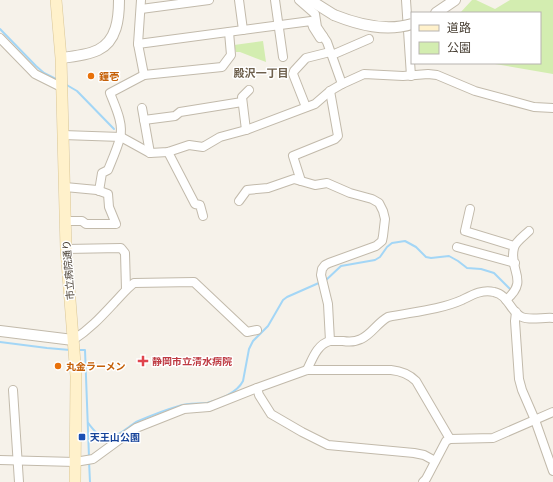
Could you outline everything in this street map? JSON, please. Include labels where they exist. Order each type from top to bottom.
[{"type":"main road","name":"市立病院通り","points":[[56,0],[61,58],[66,248],[76,376],[75,482]]},
{"type":"street","points":[[61,58],[98,50],[109,41],[117,25],[119,0]]},
{"type":"street","points":[[144,75],[138,44],[141,4],[209,0]]},
{"type":"street","points":[[239,0],[243,30]]},
{"type":"street","points":[[275,0],[283,57]]},
{"type":"street","points":[[299,0],[315,14],[317,27],[331,53],[342,84]]},
{"type":"street","points":[[310,0],[334,15],[350,21],[376,27],[400,27],[411,24]]},
{"type":"street","points":[[406,0],[411,76]]},
{"type":"street","points":[[439,11],[455,0]]},
{"type":"street","points":[[138,44],[311,21],[320,38],[323,36]]},
{"type":"street","points":[[99,191],[102,173],[108,170],[120,137],[120,122],[110,93],[144,75],[222,67],[232,55],[230,32]]},
{"type":"street","points":[[0,38],[35,74],[61,86]]},
{"type":"street","points":[[306,107],[293,74],[306,58],[331,53],[369,39]]},
{"type":"street","points":[[63,135],[120,137],[150,153],[168,152],[189,145],[203,147],[220,137],[246,130],[315,104],[330,91],[364,74],[411,76],[428,74],[436,75],[475,91],[534,107],[553,108]]},
{"type":"street","points":[[246,130],[242,97],[249,90]]},
{"type":"street","points":[[300,181],[293,156],[335,139],[338,136],[330,91]]},
{"type":"street","points":[[144,120],[175,116],[180,112],[242,102]]},
{"type":"street","points":[[142,108],[150,153]]},
{"type":"street","points":[[168,152],[195,204],[200,205],[203,216]]},
{"type":"street","points":[[239,201],[247,190],[268,188],[294,179],[315,186],[327,183],[350,193],[372,199],[379,203],[385,219],[383,236],[379,244],[329,263],[322,269],[321,275],[328,304],[330,341]]},
{"type":"street","points":[[65,187],[99,191],[108,194],[109,207],[116,224],[86,224],[82,221],[65,221]]},
{"type":"street","points":[[470,210],[465,231],[514,246]]},
{"type":"street","points":[[506,300],[513,294],[518,284],[513,254],[514,246],[529,231]]},
{"type":"street","points":[[457,247],[515,263]]},
{"type":"street","points":[[66,248],[120,248],[125,253],[126,289]]},
{"type":"street","points":[[0,331],[73,340],[99,319],[126,289],[134,283],[194,282],[247,332],[257,330]]},
{"type":"street","points":[[307,370],[321,346],[330,341],[354,342],[367,336],[388,317],[452,304],[476,293],[486,291],[500,294],[519,316],[524,318],[553,318]]},
{"type":"street","points":[[516,312],[515,321],[519,379],[553,471]]},
{"type":"street","points":[[0,460],[75,462],[93,459],[123,436],[143,425],[184,409],[209,408],[257,388],[307,370],[392,370],[411,376],[416,381],[450,439]]},
{"type":"street","points":[[257,388],[259,395],[271,414],[328,445],[414,452],[435,461]]},
{"type":"street","points":[[13,390],[19,482]]},
{"type":"street","points":[[423,482],[446,441],[450,439],[493,438],[553,412]]},
{"type":"green space","points":[[472,0],[476,0],[495,9],[510,0],[553,0],[553,74],[495,64],[541,64],[541,12],[461,12]]},
{"type":"green space","points":[[263,41],[266,62],[240,52],[236,52],[234,45]]},
{"type":"waterway","points":[[0,29],[36,66],[44,73],[58,80]]},
{"type":"waterway","points":[[65,84],[77,91],[114,129]]},
{"type":"waterway","points":[[325,281],[341,266],[375,260],[380,257],[392,243],[405,241],[416,247],[426,257],[431,258],[449,256],[467,268],[481,269],[494,273],[510,289]]},
{"type":"waterway","points":[[88,423],[101,436],[111,438],[136,422],[168,409],[182,405],[212,402],[237,389],[243,381],[249,349],[253,341],[268,326],[283,300],[321,282]]},
{"type":"waterway","points":[[0,342],[70,350]]},
{"type":"waterway","points":[[78,350],[85,350],[89,457]]},
{"type":"waterway","points":[[89,461],[90,482]]},
{"type":"place","name":"鐘壱","points":[[91,76]]},
{"type":"place","name":"静岡市立清水病院","points":[[143,361]]},
{"type":"place","name":"丸金ラーメン","points":[[58,366]]},
{"type":"place","name":"天王山公園","points":[[82,437]]},
{"type":"district","name":"殿沢一丁目","points":[[261,73]]}]
